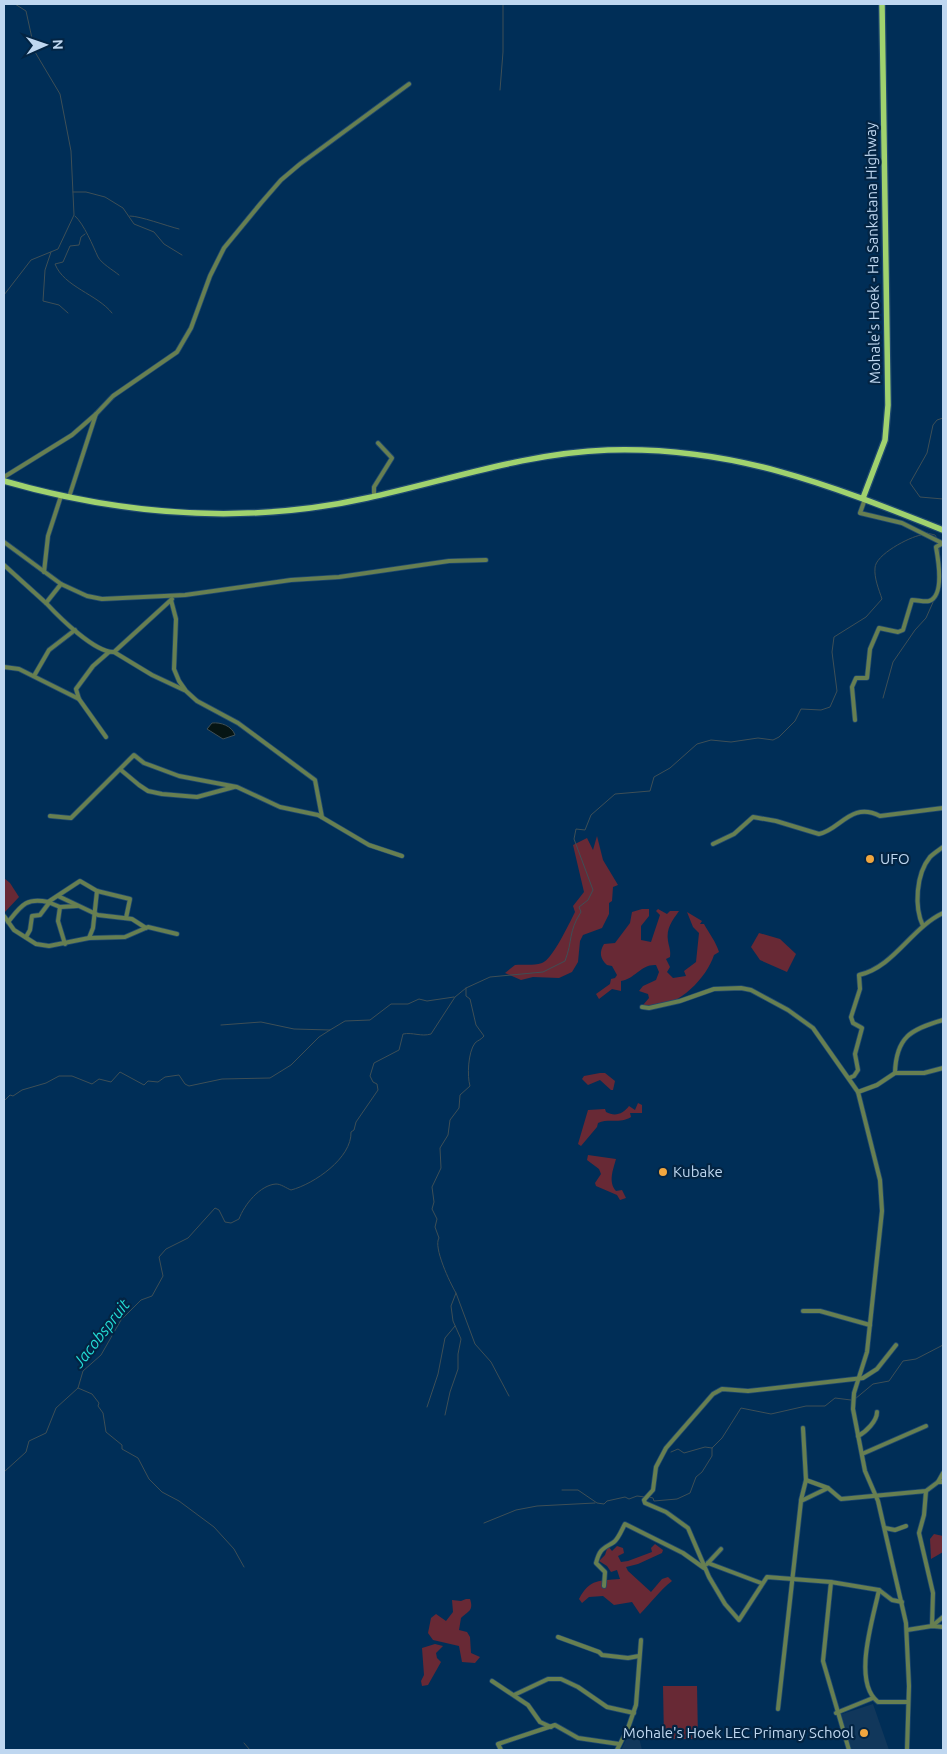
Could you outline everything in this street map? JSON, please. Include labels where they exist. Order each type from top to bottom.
[{"type":"main road","name":"Mohale's Hoek - Ha Sankatana Highway","points":[[864,498],[884,440],[888,405],[882,4]]},
{"type":"main road","points":[[4,481],[69,498],[139,510],[219,514],[298,509],[374,496],[548,456],[586,451],[639,450],[703,454],[761,465],[864,498],[943,530]]},
{"type":"street","points":[[4,477],[72,435],[113,396],[177,352],[190,328],[210,276],[224,248],[281,180],[320,148],[386,103],[408,84]]},
{"type":"street","points":[[69,498],[96,414]]},
{"type":"street","points":[[374,496],[374,487],[392,458],[378,443]]},
{"type":"street","points":[[44,572],[48,536],[61,496]]},
{"type":"street","points":[[856,720],[852,687],[856,678],[867,678],[870,649],[879,628],[898,632],[903,630],[912,600],[928,602],[932,599],[940,579],[936,547],[942,543],[920,530],[902,523],[860,513],[864,498]]},
{"type":"street","points":[[4,542],[61,584],[87,596],[102,599],[177,596],[292,580],[339,578],[449,561],[486,560]]},
{"type":"street","points":[[4,565],[92,644],[186,691]]},
{"type":"street","points":[[46,603],[61,584]]},
{"type":"street","points":[[106,736],[79,699],[76,692],[77,686],[94,666],[177,596]]},
{"type":"street","points":[[171,600],[176,619],[174,669],[171,684]]},
{"type":"street","points":[[34,676],[48,650],[75,630]]},
{"type":"street","points":[[4,667],[13,667],[79,699]]},
{"type":"street","points":[[174,669],[186,691],[197,701],[238,723],[315,780],[322,817]]},
{"type":"street","points":[[50,816],[71,818],[134,755],[144,763],[178,776],[246,790],[280,807],[322,817],[370,845],[402,856]]},
{"type":"street","points":[[121,770],[148,791],[162,794],[197,797],[234,787]]},
{"type":"street","points":[[714,844],[734,834],[753,817],[776,821],[819,834],[847,817],[862,812],[872,812],[880,816],[943,808]]},
{"type":"street","points":[[923,926],[917,910],[924,869],[930,856],[943,847]]},
{"type":"street","points":[[26,937],[30,930],[32,916],[40,915],[49,902],[80,881],[97,891],[130,898],[126,918]]},
{"type":"street","points":[[89,938],[92,934],[97,891]]},
{"type":"street","points":[[58,896],[95,914],[135,920],[146,928]]},
{"type":"street","points":[[8,922],[28,902],[34,899],[49,902],[60,907],[77,906]]},
{"type":"street","points":[[60,907],[58,920],[65,944]]},
{"type":"street","points":[[849,1078],[854,1076],[858,1070],[855,1054],[862,1028],[853,1023],[850,1017],[860,989],[859,975],[868,973],[888,961],[928,920],[943,913]]},
{"type":"street","points":[[4,916],[14,930],[42,945],[65,944],[89,938],[125,937],[146,928],[157,928],[177,934]]},
{"type":"street","points":[[642,1007],[649,1008],[680,1001],[714,989],[741,988],[751,990],[802,1018],[813,1028],[858,1092],[880,1180],[882,1202],[867,1352],[853,1400],[865,1471],[876,1496],[885,1528],[907,1630],[907,1750]]},
{"type":"street","points":[[895,1073],[898,1049],[908,1035],[926,1024],[943,1020]]},
{"type":"street","points":[[858,1092],[877,1085],[895,1073],[924,1073],[943,1068]]},
{"type":"street","points":[[803,1311],[820,1311],[870,1325]]},
{"type":"street","points":[[704,1568],[704,1562],[688,1528],[672,1515],[645,1503],[644,1500],[653,1490],[660,1457],[672,1441],[713,1394],[722,1389],[748,1390],[859,1378],[877,1369],[896,1344]]},
{"type":"street","points":[[858,1436],[866,1431],[877,1417],[877,1412]]},
{"type":"street","points":[[862,1454],[926,1426]]},
{"type":"street","points":[[778,1709],[782,1661],[790,1611],[791,1578],[794,1574],[801,1501],[806,1480],[803,1428]]},
{"type":"street","points":[[806,1480],[828,1488],[841,1499],[926,1491],[941,1482],[943,1473]]},
{"type":"street","points":[[801,1501],[828,1488]]},
{"type":"street","points":[[926,1491],[924,1515],[919,1533],[933,1593],[932,1626]]},
{"type":"street","points":[[604,1586],[605,1572],[596,1563],[598,1556],[603,1547],[614,1542],[625,1524],[683,1553],[704,1568],[724,1604],[739,1620],[746,1612],[761,1583],[767,1577],[831,1582],[879,1590],[892,1600],[902,1602]]},
{"type":"street","points":[[885,1528],[895,1530],[906,1526]]},
{"type":"street","points":[[704,1568],[721,1550]]},
{"type":"street","points":[[708,1563],[761,1583]]},
{"type":"street","points":[[831,1582],[823,1661],[836,1713],[849,1750]]},
{"type":"street","points":[[879,1590],[866,1655],[866,1683],[873,1698],[878,1702],[908,1702]]},
{"type":"street","points":[[932,1626],[943,1617]]},
{"type":"street","points":[[907,1630],[932,1626],[943,1627]]},
{"type":"street","points":[[558,1637],[575,1645],[599,1652],[602,1655],[628,1658],[639,1656]]},
{"type":"street","points":[[616,1750],[634,1713],[638,1692],[641,1640]]},
{"type":"street","points":[[514,1695],[548,1679],[561,1679],[578,1687],[607,1707],[634,1713]]},
{"type":"street","points":[[492,1681],[528,1705],[540,1722],[551,1727]]},
{"type":"street","points":[[836,1713],[873,1698]]},
{"type":"street","points":[[501,1750],[498,1744],[551,1727],[560,1727],[588,1740],[619,1744]]},
{"type":"shaded area","points":[[212,723],[226,725],[235,735],[223,739],[207,729]]},
{"type":"shaded area","points":[[597,836],[603,860],[618,885],[613,887],[612,901],[609,903],[609,914],[602,928],[583,935],[580,941],[578,962],[572,972],[559,978],[533,977],[521,980],[505,973],[515,965],[542,963],[551,955],[565,933],[575,912],[573,906],[584,892],[573,845],[587,838],[593,850]]},
{"type":"shaded area","points":[[4,878],[10,883],[19,897],[4,913]]},
{"type":"shaded area","points":[[649,909],[649,916],[641,926],[641,940],[651,942],[660,915],[656,911],[658,909],[667,914],[670,911],[679,911],[668,932],[670,957],[666,959],[670,967],[667,972],[673,978],[686,976],[684,971],[696,962],[699,933],[693,927],[687,912],[702,921],[700,924],[704,924],[719,952],[714,955],[704,975],[696,984],[676,1000],[654,1006],[643,1005],[649,998],[648,994],[639,991],[643,986],[656,980],[659,972],[656,965],[646,967],[630,978],[621,981],[621,991],[612,989],[599,999],[596,994],[610,984],[611,979],[617,975],[612,966],[607,965],[603,960],[601,955],[602,947],[604,944],[615,943],[630,923],[632,912]]},
{"type":"shaded area","points":[[759,933],[780,939],[796,954],[787,972],[760,960],[751,947]]},
{"type":"shaded area","points":[[605,1073],[615,1081],[613,1090],[600,1080],[588,1085],[582,1079],[584,1076]]},
{"type":"shaded area","points":[[638,1103],[642,1105],[642,1113],[630,1113],[631,1117],[627,1119],[598,1123],[597,1127],[581,1146],[578,1144],[588,1110],[605,1109],[609,1114],[616,1114],[621,1113],[629,1106],[635,1110]]},
{"type":"shaded area","points":[[588,1155],[616,1159],[612,1184],[616,1191],[622,1190],[626,1198],[620,1200],[617,1195],[596,1186],[595,1183],[601,1174],[599,1169],[587,1160]]},
{"type":"shaded area","points":[[934,1534],[943,1536],[943,1552],[931,1559],[930,1539]]},
{"type":"shaded area","points":[[655,1544],[663,1550],[662,1553],[638,1564],[626,1567],[651,1592],[662,1579],[668,1577],[672,1581],[640,1614],[632,1602],[614,1605],[603,1596],[589,1597],[582,1603],[579,1599],[587,1587],[596,1582],[620,1579],[617,1570],[611,1572],[607,1566],[599,1561],[605,1555],[608,1546],[612,1551],[617,1546],[623,1548],[624,1553],[618,1556],[621,1562],[652,1552],[651,1548]]},
{"type":"shaded area","points":[[470,1599],[471,1608],[461,1618],[459,1630],[467,1632],[470,1637],[471,1653],[480,1657],[475,1663],[462,1662],[459,1646],[433,1640],[428,1633],[431,1618],[436,1614],[446,1621],[453,1612],[452,1600],[461,1601]]},
{"type":"shaded area","points":[[435,1644],[443,1646],[436,1653],[437,1658],[441,1662],[428,1685],[422,1686],[421,1681],[424,1675],[422,1648]]},
{"type":"shaded area","points":[[663,1686],[697,1686],[698,1739],[664,1739]]},
{"type":"shaded area","name":"Mohale's Hoek LEC Primary School","points":[[873,1704],[889,1750],[851,1750],[839,1715]]},
{"type":"shaded area","points":[[637,1729],[642,1750],[621,1750],[629,1733]]},
{"type":"waterway","points":[[4,295],[31,260],[58,249],[74,215],[71,151],[60,94],[35,52],[26,11],[15,4]]},
{"type":"waterway","points":[[500,90],[503,52],[503,4]]},
{"type":"waterway","points":[[73,192],[86,192],[105,197],[123,208],[134,224],[154,232],[164,244],[182,255]]},
{"type":"waterway","points":[[75,216],[85,230],[100,260],[119,275]]},
{"type":"waterway","points":[[130,216],[179,229]]},
{"type":"waterway","points":[[85,234],[81,237],[79,245],[70,246],[63,262],[55,264],[59,272],[66,279],[106,306],[112,313]]},
{"type":"waterway","points":[[51,252],[45,270],[43,301],[59,305],[68,313]]},
{"type":"waterway","name":"Jacobspruit","points":[[943,418],[937,420],[933,425],[927,453],[910,483],[920,497],[943,499]]},
{"type":"waterway","points":[[927,533],[935,535],[938,540]]},
{"type":"waterway","name":"Jacobspruit","points":[[4,1472],[26,1452],[29,1441],[46,1433],[56,1408],[78,1388],[83,1371],[101,1355],[121,1320],[141,1300],[152,1296],[163,1276],[159,1257],[166,1249],[188,1238],[215,1208],[219,1210],[225,1222],[231,1223],[239,1219],[253,1197],[264,1188],[276,1184],[291,1190],[310,1182],[330,1168],[345,1151],[356,1122],[378,1090],[377,1084],[373,1082],[370,1076],[374,1063],[399,1050],[403,1034],[431,1034],[455,997],[466,988],[490,977],[543,972],[565,961],[572,931],[581,912],[579,907],[588,900],[593,890],[574,839],[576,829],[585,830],[591,815],[615,794],[650,791],[654,777],[670,768],[697,744],[711,740],[731,742],[758,738],[773,740],[779,737],[795,721],[801,709],[821,710],[830,707],[837,691],[832,652],[834,637],[866,617],[882,599],[877,584],[876,563],[886,552],[909,539],[921,535]]},
{"type":"waterway","points":[[939,547],[940,562]]},
{"type":"waterway","points":[[883,698],[893,662],[915,630],[926,618],[934,600]]},
{"type":"waterway","points":[[445,1415],[458,1369],[461,1339],[453,1321],[451,1306],[456,1293],[438,1249],[439,1238],[435,1227],[437,1219],[432,1209],[434,1202],[432,1187],[441,1168],[440,1148],[448,1135],[450,1120],[459,1108],[460,1095],[470,1086],[468,1070],[471,1052],[475,1043],[484,1036],[476,1025],[470,999],[466,996],[466,988]]},
{"type":"waterway","points":[[221,1025],[261,1022],[294,1029],[330,1030],[345,1021],[370,1020],[391,1004],[408,1004],[419,999],[427,1001],[454,997]]},
{"type":"waterway","points":[[4,1101],[10,1095],[13,1096],[22,1090],[46,1083],[59,1076],[72,1076],[92,1084],[99,1079],[111,1082],[120,1072],[144,1085],[148,1081],[158,1082],[165,1077],[179,1075],[185,1084],[189,1086],[222,1079],[270,1078],[291,1065],[319,1037],[330,1030]]},
{"type":"waterway","points":[[456,1293],[475,1344],[491,1362],[509,1396]]},
{"type":"waterway","points":[[427,1407],[438,1374],[445,1338],[455,1326]]},
{"type":"waterway","points":[[855,1399],[873,1384],[889,1381],[903,1361],[916,1359],[943,1345]]},
{"type":"waterway","points":[[78,1388],[92,1394],[99,1403],[98,1406],[103,1413],[106,1432],[122,1445],[122,1449],[138,1458],[149,1479],[162,1492],[179,1501],[214,1527],[234,1549],[244,1567]]},
{"type":"waterway","points":[[649,1497],[653,1498],[654,1501],[677,1499],[690,1493],[696,1477],[702,1472],[712,1456],[712,1448],[722,1438],[741,1408],[771,1414],[806,1406],[825,1406],[835,1398],[851,1400]]},
{"type":"waterway","points":[[671,1452],[678,1449],[684,1453],[705,1447],[712,1448]]},
{"type":"waterway","points":[[562,1490],[578,1490],[597,1503],[604,1504],[607,1501],[625,1497],[629,1499],[637,1496],[645,1497]]},
{"type":"waterway","points":[[484,1523],[516,1510],[537,1506],[595,1503]]},
{"type":"waterway","points":[[244,1743],[250,1750]]},
{"type":"place","name":"UFO","points":[[870,859]]},
{"type":"place","name":"Kubake","points":[[663,1172]]},
{"type":"place","name":"Mohale's Hoek LEC Primary School","points":[[864,1733]]}]
